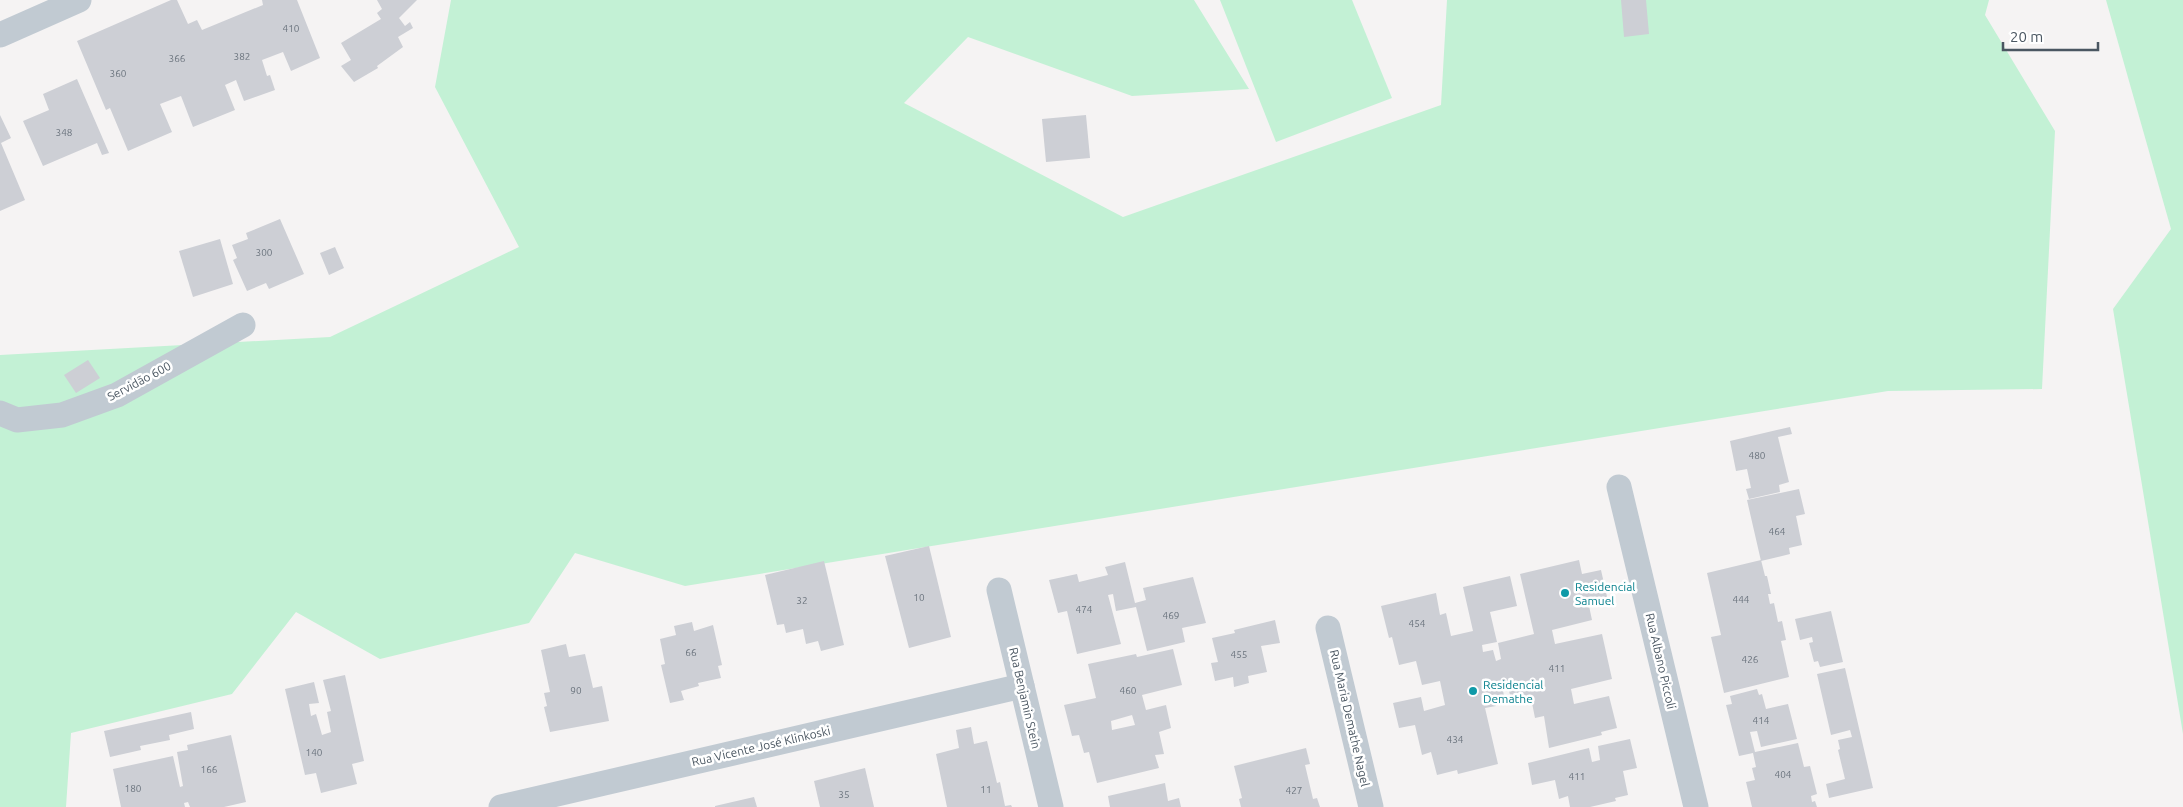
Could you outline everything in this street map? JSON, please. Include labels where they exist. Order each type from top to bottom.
[{"type":"street","points":[[0,35],[80,0]]},
{"type":"street","name":"Servidão 600","points":[[0,412],[17,420],[62,416],[117,395],[242,325]]},
{"type":"street","name":"Rua Albano Piccoli","points":[[1619,487],[1696,807]]},
{"type":"street","name":"Rua Benjamin Stein","points":[[999,590],[1051,807]]},
{"type":"street","name":"Rua Maria Demathe Nagel","points":[[1328,628],[1371,807]]},
{"type":"street","name":"Rua Vicente José Klinkoski","points":[[501,807],[1022,686]]},
{"type":"green space","points":[[451,0],[1194,0],[1249,89],[1132,96],[968,37],[904,103],[1123,217],[1441,105],[1447,0],[1989,0],[1985,15],[2055,131],[2042,389],[1888,391],[685,586],[575,553],[529,623],[380,659],[296,612],[232,694],[71,733],[66,807],[0,807],[0,355],[330,337],[519,247],[435,87]]},
{"type":"green space","points":[[1220,0],[1352,0],[1392,98],[1276,142]]},
{"type":"green space","points":[[2106,0],[2183,0],[2183,734],[2113,309],[2171,229]]},
{"type":"building","points":[[171,0],[177,0],[188,24],[197,20],[202,30],[263,5],[262,0],[297,0],[320,58],[291,71],[283,52],[262,60],[267,76],[270,75],[275,90],[244,101],[236,80],[225,85],[235,110],[193,127],[181,96],[160,104],[172,132],[128,151],[110,108],[106,110],[77,41]]},
{"type":"building","points":[[377,0],[417,0],[399,18],[405,26],[410,22],[413,28],[398,37],[403,47],[377,66],[378,68],[354,82],[341,66],[351,60],[341,43],[381,19],[377,13],[382,9]]},
{"type":"building","points":[[1621,0],[1646,0],[1649,34],[1624,37]]},
{"type":"building","points":[[77,79],[109,153],[102,155],[97,143],[43,166],[23,121],[49,110],[43,94]]},
{"type":"building","points":[[0,115],[11,138],[1,143],[25,200],[0,211]]},
{"type":"building","points":[[1086,115],[1090,158],[1046,162],[1042,119]]},
{"type":"building","points":[[280,219],[304,274],[269,289],[266,283],[247,291],[233,260],[237,258],[232,245],[248,239],[246,233]]},
{"type":"building","points":[[220,239],[233,284],[193,297],[179,251]]},
{"type":"building","points":[[335,247],[344,268],[329,275],[320,253]]},
{"type":"building","points":[[88,360],[100,378],[76,393],[64,375]]},
{"type":"building","points":[[1790,427],[1792,434],[1778,437],[1789,482],[1779,485],[1780,492],[1749,499],[1746,489],[1751,488],[1747,469],[1736,471],[1730,441]]},
{"type":"building","points":[[1799,489],[1805,514],[1796,516],[1802,545],[1789,548],[1790,554],[1761,561],[1747,500]]},
{"type":"building","points":[[929,546],[951,637],[909,648],[885,556]]},
{"type":"building","points":[[1579,560],[1582,574],[1601,570],[1608,601],[1589,606],[1592,620],[1552,630],[1555,644],[1602,634],[1612,679],[1571,689],[1574,704],[1609,696],[1617,728],[1601,732],[1602,735],[1549,748],[1544,716],[1535,718],[1531,698],[1512,702],[1507,684],[1502,685],[1504,696],[1494,699],[1496,706],[1485,708],[1498,764],[1458,774],[1457,770],[1437,775],[1431,752],[1422,755],[1415,725],[1399,728],[1393,703],[1421,697],[1424,711],[1445,705],[1440,681],[1422,685],[1416,661],[1399,665],[1392,637],[1389,638],[1381,606],[1436,593],[1440,615],[1446,613],[1451,636],[1473,631],[1463,587],[1510,576],[1517,606],[1490,612],[1497,642],[1482,645],[1483,652],[1493,650],[1496,661],[1501,659],[1498,643],[1534,634],[1520,574]]},
{"type":"building","points":[[1761,560],[1771,594],[1768,594],[1770,604],[1774,603],[1778,622],[1782,621],[1786,640],[1781,641],[1789,677],[1724,693],[1711,637],[1721,635],[1707,573]]},
{"type":"building","points":[[824,561],[844,645],[821,651],[818,641],[806,644],[803,629],[786,633],[784,624],[777,625],[765,575]]},
{"type":"building","points":[[1125,562],[1135,603],[1146,600],[1143,588],[1193,577],[1206,623],[1182,628],[1185,642],[1147,651],[1136,607],[1116,611],[1113,594],[1108,595],[1121,644],[1077,654],[1067,611],[1058,613],[1049,580],[1077,574],[1079,582],[1108,575],[1105,567]]},
{"type":"building","points":[[1831,611],[1843,662],[1820,667],[1818,661],[1814,662],[1809,643],[1813,642],[1812,637],[1800,640],[1795,619]]},
{"type":"building","points":[[1275,620],[1280,643],[1261,646],[1267,672],[1248,676],[1249,683],[1234,687],[1233,677],[1215,681],[1211,663],[1218,662],[1212,638],[1235,633],[1234,630]]},
{"type":"building","points":[[692,622],[694,631],[713,625],[722,665],[718,666],[721,678],[698,683],[699,686],[681,691],[684,700],[670,703],[661,665],[665,664],[660,639],[676,635],[674,626]]},
{"type":"building","points":[[566,644],[569,657],[585,654],[593,688],[602,686],[609,721],[550,732],[544,707],[547,706],[544,693],[550,692],[541,650]]},
{"type":"building","points":[[1173,649],[1182,685],[1142,695],[1146,710],[1166,705],[1171,728],[1159,732],[1164,754],[1155,755],[1159,768],[1097,783],[1089,752],[1084,753],[1079,735],[1072,736],[1064,705],[1096,698],[1088,664],[1136,654],[1137,657]],"holes":[[[1132,715],[1135,725],[1112,730],[1111,721]]]},
{"type":"building","points":[[1845,668],[1873,788],[1829,798],[1826,784],[1845,779],[1838,750],[1840,749],[1838,740],[1852,737],[1850,730],[1831,735],[1817,674]]},
{"type":"building","points":[[345,675],[364,761],[352,764],[357,784],[321,793],[316,773],[305,775],[285,689],[314,682],[319,703],[309,704],[311,716],[316,714],[322,735],[331,732],[327,712],[331,711],[323,680]]},
{"type":"building","points":[[1757,689],[1759,695],[1762,694],[1766,709],[1788,704],[1797,739],[1761,747],[1757,731],[1750,732],[1755,752],[1798,743],[1804,767],[1810,766],[1817,794],[1811,796],[1812,802],[1815,801],[1817,807],[1752,807],[1746,782],[1755,780],[1752,768],[1756,767],[1753,753],[1739,756],[1726,705],[1732,704],[1730,696]]},
{"type":"building","points":[[191,712],[194,729],[169,735],[170,740],[140,746],[141,750],[110,757],[104,731]]},
{"type":"building","points":[[971,727],[974,744],[987,741],[997,783],[1000,782],[1005,806],[1011,805],[1012,807],[947,807],[936,754],[959,748],[956,730]]},
{"type":"building","points":[[231,735],[246,802],[224,807],[190,807],[188,802],[184,803],[185,807],[121,807],[113,769],[173,756],[180,787],[183,786],[177,752],[188,750],[187,745]]},
{"type":"building","points":[[1630,739],[1637,768],[1623,771],[1628,795],[1615,798],[1616,801],[1590,807],[1570,807],[1568,796],[1559,799],[1555,780],[1532,785],[1528,763],[1589,748],[1592,762],[1600,760],[1598,746]]},
{"type":"building","points":[[1306,748],[1310,764],[1305,765],[1313,799],[1317,798],[1320,807],[1241,807],[1239,799],[1242,798],[1234,766]]},
{"type":"building","points":[[865,768],[874,807],[820,807],[814,781]]},
{"type":"building","points":[[1165,783],[1168,801],[1179,798],[1181,807],[1110,807],[1108,796]]},
{"type":"building","points":[[754,797],[757,807],[715,807],[715,806]]},
{"type":"place","name":"Residencial Samuel","points":[[1565,593]]},
{"type":"place","name":"Residencial Demathe","points":[[1473,691]]}]
